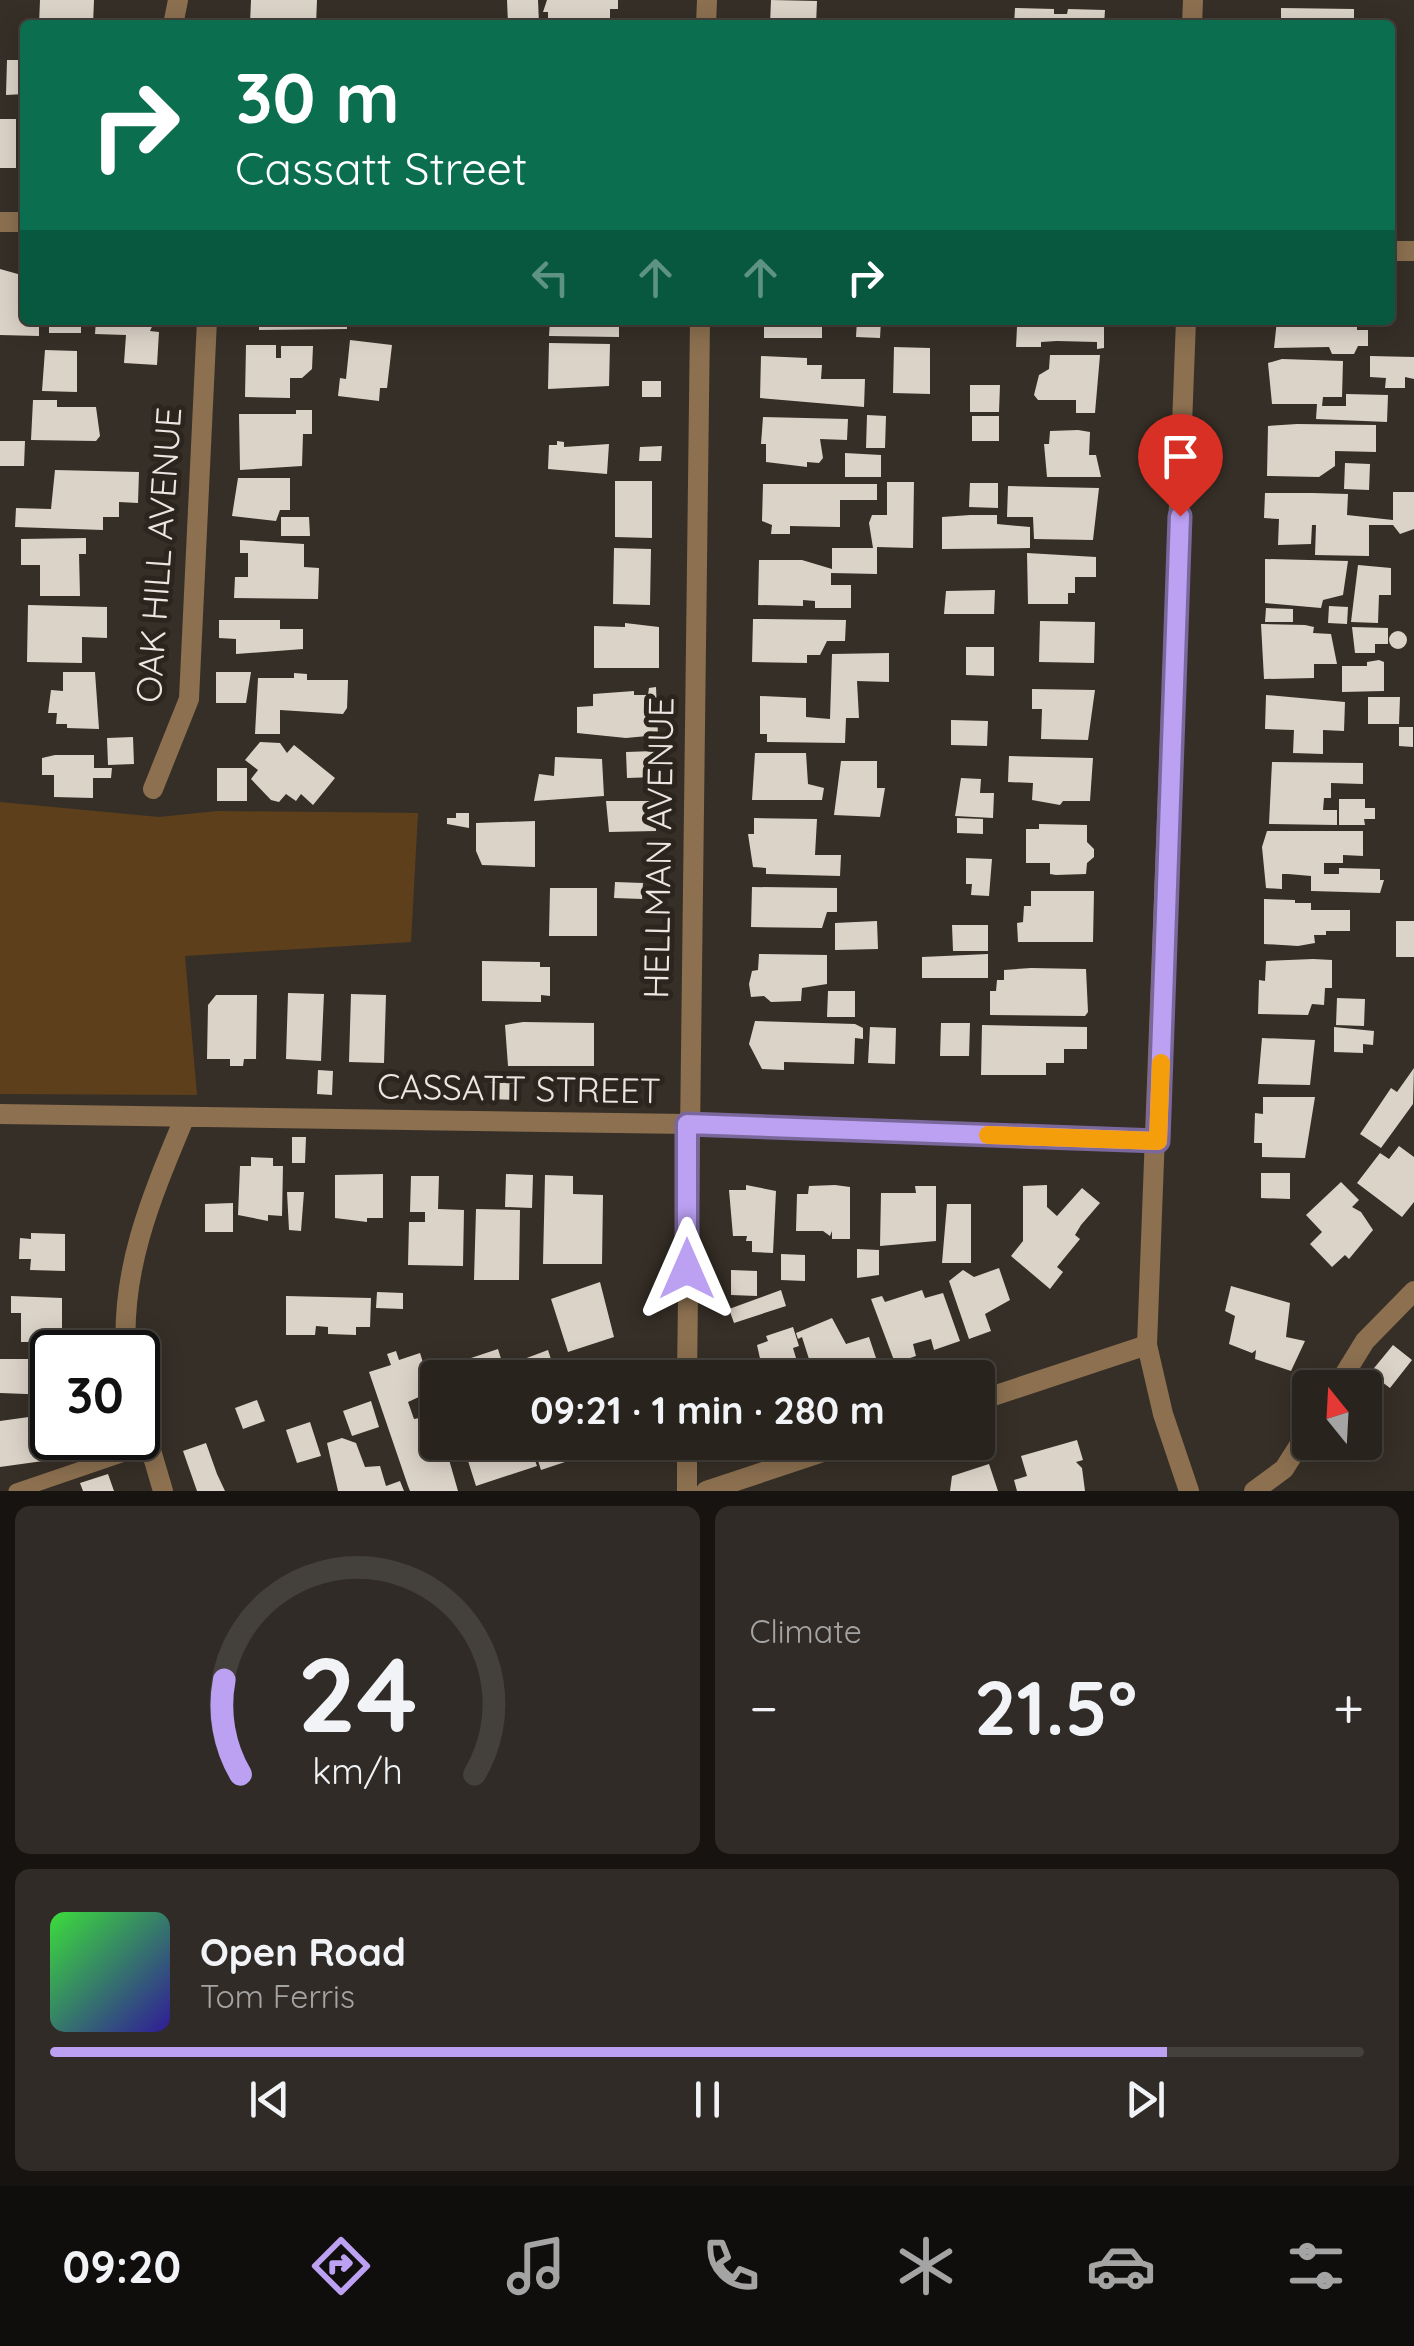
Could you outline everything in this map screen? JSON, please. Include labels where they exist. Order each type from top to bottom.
[{"type":"street","name":"OAK HILL AVENUE","points":[[152,789],[189,699],[206,325]]},
{"type":"street","name":"HELLMAN AVENUE","points":[[687,1360],[700,325]]},
{"type":"street","points":[[1186,325],[1158,1141],[1147,1345],[1163,1414],[1189,1491]]},
{"type":"street","name":"CASSATT STREET","points":[[0,1114],[687,1124],[1158,1141]]},
{"type":"street","points":[[125,1330],[124,1307],[139,1227],[184,1118]]},
{"type":"street","points":[[1347,1370],[1365,1342],[1414,1291]]},
{"type":"street","points":[[995,1395],[1147,1345]]},
{"type":"street","points":[[1254,1491],[1284,1469],[1292,1456]]},
{"type":"street","points":[[153,1460],[163,1491]]},
{"type":"street","points":[[687,1460],[687,1491]]},
{"type":"street","points":[[706,1491],[798,1460]]},
{"type":"lane","points":[[16,1491],[107,1460]]},
{"type":"shaded area","points":[[0,802],[159,817],[217,811],[418,813],[411,942],[185,956],[197,1095],[0,1094]]},
{"type":"building","points":[[40,0],[94,0],[93,20],[39,20]]},
{"type":"building","points":[[251,0],[317,0],[316,20],[250,20]]},
{"type":"building","points":[[507,0],[538,0],[539,20],[508,20]]},
{"type":"building","points":[[547,0],[618,0],[618,9],[610,9],[610,20],[548,20],[548,12],[543,12]]},
{"type":"building","points":[[771,0],[817,1],[816,20],[770,20]]},
{"type":"building","points":[[1015,8],[1054,9],[1054,14],[1067,14],[1068,9],[1105,10],[1104,20],[1014,20]]},
{"type":"building","points":[[1281,8],[1354,9],[1354,18],[1365,19],[1365,20],[1281,20]]},
{"type":"building","points":[[7,60],[20,60],[20,94],[6,95]]},
{"type":"building","points":[[0,119],[16,119],[16,168],[0,168]]},
{"type":"building","points":[[0,269],[20,275],[20,325],[39,325],[39,336],[0,335]]},
{"type":"building","points":[[49,325],[81,325],[81,333],[49,333]]},
{"type":"building","points":[[96,325],[153,325],[150,331],[159,332],[157,365],[124,363],[126,335],[95,334]]},
{"type":"building","points":[[259,325],[347,325],[347,329],[259,330]]},
{"type":"building","points":[[550,325],[619,325],[619,337],[549,336]]},
{"type":"building","points":[[764,325],[822,325],[822,338],[764,338]]},
{"type":"building","points":[[857,325],[881,325],[880,338],[856,337]]},
{"type":"building","points":[[1104,325],[1104,348],[1097,349],[1097,342],[1057,341],[1041,342],[1041,347],[1016,347],[1017,327],[993,327]]},
{"type":"building","points":[[1276,325],[1357,325],[1357,330],[1368,330],[1368,346],[1358,346],[1354,354],[1332,354],[1329,347],[1274,348]]},
{"type":"building","points":[[350,340],[392,345],[387,388],[380,388],[379,401],[338,396],[340,378],[346,379]]},
{"type":"building","points":[[549,343],[610,344],[609,386],[548,389]]},
{"type":"building","points":[[246,345],[276,345],[276,358],[281,358],[281,346],[313,346],[312,369],[302,378],[290,378],[290,398],[245,397]]},
{"type":"building","points":[[894,347],[930,348],[930,394],[893,393]]},
{"type":"building","points":[[45,350],[77,351],[77,392],[42,391]]},
{"type":"building","points":[[1050,355],[1100,355],[1095,413],[1076,413],[1076,400],[1038,400],[1034,395],[1039,375],[1049,369]]},
{"type":"building","points":[[761,356],[807,358],[807,365],[822,365],[821,379],[865,379],[864,407],[760,398]]},
{"type":"building","points":[[1370,356],[1414,357],[1414,379],[1405,377],[1405,388],[1385,388],[1386,378],[1370,377]]},
{"type":"building","points":[[1282,359],[1343,361],[1342,397],[1323,397],[1322,406],[1346,406],[1346,394],[1388,395],[1387,422],[1316,419],[1317,404],[1272,404],[1268,363]]},
{"type":"building","points":[[642,381],[661,381],[661,397],[642,397]]},
{"type":"building","points":[[970,385],[1000,385],[999,412],[970,412]]},
{"type":"building","points":[[33,400],[57,400],[57,407],[96,407],[100,436],[96,441],[31,440]]},
{"type":"building","points":[[296,410],[312,410],[312,434],[303,434],[302,466],[240,470],[239,414],[296,414]]},
{"type":"building","points":[[867,415],[886,416],[885,448],[866,448]]},
{"type":"building","points":[[972,416],[999,416],[999,441],[972,441]]},
{"type":"building","points":[[763,417],[848,419],[847,440],[820,439],[823,458],[819,463],[807,462],[807,467],[766,462],[766,444],[761,444]]},
{"type":"building","points":[[1376,425],[1376,452],[1335,451],[1335,466],[1319,477],[1267,476],[1268,426]]},
{"type":"building","points":[[1050,431],[1090,432],[1089,455],[1096,455],[1101,477],[1047,477],[1044,444],[1049,444]]},
{"type":"building","points":[[0,441],[25,441],[24,466],[0,466]]},
{"type":"building","points":[[557,441],[564,442],[564,447],[609,444],[607,474],[548,469],[549,445],[557,445]]},
{"type":"building","points":[[662,446],[661,461],[639,461],[640,447]]},
{"type":"building","points":[[845,453],[881,455],[881,477],[845,477]]},
{"type":"building","points":[[1345,463],[1370,464],[1369,490],[1344,489]]},
{"type":"building","points":[[55,470],[139,472],[138,503],[119,502],[119,517],[103,517],[103,530],[15,527],[16,508],[51,509]]},
{"type":"building","points":[[238,478],[290,478],[290,510],[280,510],[276,521],[232,516]]},
{"type":"building","points":[[615,481],[652,481],[652,538],[615,537]]},
{"type":"building","points":[[887,482],[914,482],[913,548],[877,547],[877,574],[831,573],[831,585],[851,585],[851,608],[815,608],[815,601],[803,600],[803,606],[758,605],[759,560],[802,560],[832,569],[832,548],[873,548],[869,523],[872,515],[887,515]]},
{"type":"building","points":[[970,483],[998,483],[998,508],[969,507]]},
{"type":"building","points":[[763,484],[877,484],[877,500],[840,500],[840,527],[790,526],[790,534],[771,534],[772,525],[762,521]]},
{"type":"building","points":[[1008,486],[1099,488],[1093,540],[1034,539],[1033,517],[1007,517]]},
{"type":"building","points":[[1393,492],[1414,492],[1414,529],[1400,534],[1393,525],[1369,525],[1369,556],[1315,555],[1316,525],[1312,525],[1311,544],[1278,545],[1279,519],[1264,518],[1265,493],[1312,493],[1348,494],[1347,515],[1393,520]]},
{"type":"building","points":[[997,515],[997,524],[1030,527],[1030,548],[942,549],[942,517]]},
{"type":"building","points":[[281,517],[309,517],[310,536],[281,536]]},
{"type":"building","points":[[86,538],[86,554],[79,554],[80,596],[40,596],[40,565],[21,565],[21,539]]},
{"type":"building","points":[[240,540],[304,544],[304,567],[319,568],[318,599],[234,598],[235,577],[248,577],[248,553],[240,553]]},
{"type":"building","points":[[614,548],[651,549],[650,605],[613,604]]},
{"type":"building","points":[[1027,553],[1096,557],[1096,577],[1075,577],[1075,593],[1068,593],[1068,604],[1028,604]]},
{"type":"building","points":[[1265,559],[1348,561],[1343,595],[1323,600],[1321,608],[1265,603]]},
{"type":"building","points":[[1358,565],[1391,568],[1391,595],[1379,595],[1378,623],[1351,622]]},
{"type":"building","points":[[995,590],[994,614],[944,614],[946,591]]},
{"type":"building","points":[[28,605],[107,607],[107,638],[82,637],[82,663],[27,662]]},
{"type":"building","points":[[1329,606],[1348,607],[1347,624],[1328,623]]},
{"type":"building","points":[[1266,608],[1293,609],[1293,622],[1265,622]]},
{"type":"building","points":[[753,619],[846,620],[845,641],[827,641],[820,655],[807,655],[807,663],[752,662]]},
{"type":"building","points":[[219,620],[280,620],[280,629],[303,629],[303,649],[236,654],[236,639],[219,638]]},
{"type":"building","points":[[1040,621],[1095,622],[1094,663],[1039,662]]},
{"type":"building","points":[[625,623],[659,627],[659,668],[594,668],[594,626],[625,627]]},
{"type":"building","points":[[1261,624],[1305,625],[1314,627],[1313,633],[1331,634],[1337,664],[1314,664],[1314,678],[1264,679]]},
{"type":"building","points":[[1352,627],[1388,628],[1388,644],[1375,644],[1375,653],[1355,653]]},
{"type":"building","points":[[1398,631],[1407,640],[1398,649],[1389,640]]},
{"type":"building","points":[[966,647],[994,647],[994,676],[966,675]]},
{"type":"building","points":[[889,653],[889,682],[857,681],[859,718],[846,718],[845,743],[767,742],[767,734],[760,734],[760,696],[806,698],[806,717],[830,719],[832,654]]},
{"type":"building","points":[[1367,662],[1384,662],[1384,691],[1342,692],[1342,666],[1367,666]]},
{"type":"building","points":[[63,672],[95,672],[99,729],[67,728],[67,724],[56,724],[57,713],[48,713],[51,690],[63,691]]},
{"type":"building","points":[[216,672],[251,672],[246,703],[216,703]]},
{"type":"building","points":[[294,673],[307,674],[307,680],[348,680],[347,708],[343,714],[280,710],[280,734],[255,734],[258,678],[294,678]]},
{"type":"building","points":[[656,687],[658,735],[626,738],[577,733],[577,707],[593,706],[593,694],[634,691],[634,695],[648,695],[649,688]]},
{"type":"building","points":[[1032,689],[1095,690],[1088,740],[1041,739],[1042,709],[1032,709]]},
{"type":"building","points":[[1266,695],[1345,702],[1344,731],[1323,730],[1323,754],[1293,753],[1294,730],[1265,729]]},
{"type":"building","points":[[1368,697],[1400,697],[1399,724],[1368,724]]},
{"type":"building","points":[[951,720],[988,721],[987,746],[951,745]]},
{"type":"building","points":[[1399,727],[1413,727],[1413,747],[1399,746]]},
{"type":"building","points":[[133,737],[134,764],[108,765],[107,738]]},
{"type":"building","points":[[260,742],[280,743],[287,753],[294,745],[335,778],[313,805],[301,794],[296,801],[286,794],[279,802],[271,800],[251,779],[258,770],[245,760]]},
{"type":"building","points":[[655,751],[656,777],[627,778],[626,752]]},
{"type":"building","points":[[755,753],[806,753],[808,784],[824,788],[822,800],[752,800]]},
{"type":"building","points":[[94,755],[94,768],[112,768],[111,778],[93,778],[93,798],[54,797],[54,775],[42,775],[42,758]]},
{"type":"building","points":[[1009,756],[1093,758],[1090,801],[1063,801],[1060,805],[1032,800],[1033,783],[1008,782]]},
{"type":"building","points":[[555,757],[602,759],[604,796],[534,801],[539,774],[554,776]]},
{"type":"building","points":[[841,761],[877,761],[877,788],[885,788],[880,817],[834,815]]},
{"type":"building","points":[[1272,762],[1363,763],[1363,784],[1331,783],[1331,798],[1324,798],[1323,810],[1337,810],[1337,825],[1269,824]]},
{"type":"building","points":[[217,768],[247,768],[247,801],[217,801]]},
{"type":"building","points":[[961,778],[981,779],[980,793],[994,793],[993,818],[955,816]]},
{"type":"building","points":[[1339,799],[1365,799],[1365,808],[1375,808],[1375,819],[1364,819],[1365,825],[1339,825]]},
{"type":"building","points":[[606,801],[656,801],[656,831],[609,832]]},
{"type":"building","points":[[456,813],[469,813],[469,828],[447,824],[447,818],[456,818]]},
{"type":"building","points":[[754,818],[817,819],[815,855],[841,855],[840,876],[766,874],[766,868],[753,867],[748,834],[754,834]]},
{"type":"building","points":[[957,818],[983,819],[983,834],[957,833]]},
{"type":"building","points":[[535,821],[535,867],[482,865],[476,851],[476,823]]},
{"type":"building","points":[[1039,824],[1087,825],[1087,842],[1094,849],[1094,857],[1087,863],[1086,874],[1050,874],[1050,863],[1026,863],[1026,829],[1039,829]]},
{"type":"building","points":[[1267,831],[1363,831],[1363,856],[1343,855],[1343,863],[1324,863],[1324,874],[1339,874],[1339,868],[1380,869],[1380,880],[1384,880],[1380,893],[1311,891],[1311,876],[1288,874],[1282,874],[1282,889],[1266,888],[1262,847]]},
{"type":"building","points":[[966,858],[992,859],[989,896],[971,895],[972,884],[966,884]]},
{"type":"building","points":[[615,882],[643,883],[642,899],[614,898]]},
{"type":"building","points":[[752,887],[837,888],[837,912],[827,912],[822,928],[751,927]]},
{"type":"building","points":[[550,888],[597,888],[597,936],[549,936]]},
{"type":"building","points":[[1031,891],[1094,891],[1093,942],[1018,942],[1017,923],[1023,922],[1024,906],[1031,906]]},
{"type":"building","points":[[1264,899],[1311,903],[1311,910],[1350,910],[1350,931],[1326,931],[1326,935],[1314,935],[1315,943],[1298,946],[1264,944]]},
{"type":"building","points":[[877,921],[878,949],[835,950],[835,923]]},
{"type":"building","points":[[1396,921],[1414,921],[1414,957],[1396,957]]},
{"type":"building","points":[[952,925],[988,925],[988,951],[953,951]]},
{"type":"building","points":[[759,954],[827,955],[827,984],[802,988],[801,1001],[771,1002],[764,996],[751,997],[749,984],[752,971],[758,970]]},
{"type":"building","points":[[988,954],[988,978],[922,978],[922,957]]},
{"type":"building","points":[[1332,960],[1332,988],[1325,988],[1324,1005],[1312,1004],[1308,1015],[1258,1014],[1259,980],[1265,981],[1266,961]]},
{"type":"building","points":[[482,961],[540,962],[540,967],[550,967],[550,996],[541,995],[541,1002],[482,1001]]},
{"type":"building","points":[[1086,969],[1085,1016],[990,1015],[990,991],[996,991],[997,980],[1004,980],[1004,970]]},
{"type":"building","points":[[828,991],[855,991],[855,1017],[827,1017]]},
{"type":"building","points":[[288,993],[324,994],[321,1061],[286,1059]]},
{"type":"building","points":[[351,994],[386,995],[384,1063],[349,1062]]},
{"type":"building","points":[[216,995],[257,995],[256,1059],[244,1059],[243,1066],[230,1066],[230,1059],[207,1059],[208,1005]]},
{"type":"building","points":[[1337,998],[1365,999],[1364,1026],[1336,1025]]},
{"type":"building","points":[[755,1021],[855,1024],[863,1028],[863,1039],[855,1038],[854,1064],[784,1062],[784,1070],[762,1069],[749,1044]]},
{"type":"building","points":[[594,1023],[594,1066],[508,1066],[505,1025]]},
{"type":"building","points":[[941,1023],[970,1023],[969,1056],[940,1056]]},
{"type":"building","points":[[982,1025],[1087,1027],[1087,1049],[1064,1049],[1064,1063],[1046,1063],[1046,1075],[981,1075]]},
{"type":"building","points":[[870,1027],[896,1028],[895,1064],[868,1063]]},
{"type":"building","points":[[1334,1027],[1374,1031],[1373,1045],[1363,1044],[1363,1053],[1334,1052]]},
{"type":"building","points":[[1262,1038],[1315,1040],[1310,1085],[1258,1084]]},
{"type":"building","points":[[1414,1068],[1413,1104],[1381,1148],[1360,1134],[1391,1088],[1397,1092]]},
{"type":"building","points":[[318,1070],[333,1071],[332,1095],[317,1094]]},
{"type":"building","points":[[490,1075],[517,1075],[516,1100],[490,1099]]},
{"type":"building","points":[[1263,1097],[1315,1097],[1305,1158],[1262,1157],[1262,1143],[1254,1143],[1255,1113],[1263,1114]]},
{"type":"building","points":[[292,1137],[306,1137],[305,1163],[292,1163]]},
{"type":"building","points":[[1399,1146],[1414,1157],[1414,1202],[1402,1217],[1357,1183],[1380,1153],[1389,1159]]},
{"type":"building","points":[[251,1157],[273,1158],[273,1166],[283,1166],[282,1216],[268,1215],[268,1221],[238,1215],[240,1166],[251,1166]]},
{"type":"building","points":[[1261,1173],[1290,1173],[1290,1199],[1261,1198]]},
{"type":"building","points":[[383,1174],[383,1218],[367,1218],[367,1222],[335,1218],[335,1175]]},
{"type":"building","points":[[506,1174],[533,1175],[532,1208],[505,1207]]},
{"type":"building","points":[[545,1175],[573,1176],[573,1194],[603,1195],[602,1264],[543,1264]]},
{"type":"building","points":[[411,1176],[439,1176],[438,1209],[464,1210],[463,1266],[408,1265],[409,1222],[425,1222],[425,1212],[410,1212]]},
{"type":"building","points":[[1341,1182],[1359,1200],[1352,1207],[1361,1212],[1373,1230],[1349,1259],[1345,1255],[1332,1267],[1310,1244],[1322,1232],[1306,1215]]},
{"type":"building","points":[[746,1185],[776,1191],[773,1253],[752,1252],[752,1241],[746,1241],[747,1236],[733,1236],[729,1190],[746,1190]]},
{"type":"building","points":[[1047,1185],[1047,1207],[1057,1216],[1082,1188],[1100,1203],[1075,1235],[1080,1239],[1057,1267],[1063,1272],[1050,1289],[1011,1256],[1023,1241],[1023,1186]]},
{"type":"building","points":[[809,1186],[850,1187],[850,1239],[832,1239],[832,1231],[830,1236],[823,1231],[796,1231],[797,1194],[808,1194]]},
{"type":"building","points":[[915,1186],[936,1186],[936,1241],[880,1246],[881,1193],[916,1193]]},
{"type":"building","points":[[287,1192],[304,1192],[301,1231],[289,1230]]},
{"type":"building","points":[[233,1203],[233,1232],[205,1232],[205,1204]]},
{"type":"building","points":[[947,1204],[971,1204],[971,1263],[942,1263]]},
{"type":"building","points":[[476,1209],[520,1210],[519,1280],[474,1280]]},
{"type":"building","points":[[31,1233],[65,1234],[65,1271],[30,1270],[31,1259],[19,1259],[20,1238],[31,1239]]},
{"type":"building","points":[[857,1249],[879,1250],[879,1275],[857,1278]]},
{"type":"building","points":[[781,1254],[805,1255],[805,1281],[781,1280]]},
{"type":"building","points":[[999,1268],[1010,1300],[985,1314],[991,1331],[969,1339],[949,1281],[963,1270],[974,1277]]},
{"type":"building","points":[[731,1270],[757,1271],[757,1296],[731,1295]]},
{"type":"building","points":[[600,1282],[614,1337],[568,1352],[551,1299]]},
{"type":"building","points":[[1231,1286],[1290,1303],[1286,1337],[1305,1341],[1291,1371],[1255,1359],[1256,1350],[1252,1353],[1229,1344],[1235,1316],[1225,1311]]},
{"type":"building","points":[[781,1290],[786,1306],[734,1323],[729,1309]]},
{"type":"building","points":[[922,1290],[925,1298],[943,1293],[960,1341],[934,1350],[931,1339],[913,1344],[916,1356],[894,1360],[871,1299],[882,1296],[885,1302]]},
{"type":"building","points":[[377,1292],[403,1293],[403,1309],[376,1308]]},
{"type":"building","points":[[11,1296],[62,1298],[62,1330],[30,1330],[30,1342],[21,1342],[21,1313],[11,1313]]},
{"type":"building","points":[[286,1296],[371,1298],[370,1327],[356,1327],[356,1335],[328,1334],[328,1327],[316,1326],[315,1335],[286,1335]]},
{"type":"building","points":[[832,1318],[846,1344],[869,1337],[877,1360],[809,1360],[802,1337],[798,1339],[796,1333]]},
{"type":"building","points":[[793,1327],[799,1346],[793,1348],[797,1360],[760,1360],[757,1345],[768,1341],[766,1336]]},
{"type":"building","points":[[1393,1345],[1412,1360],[1390,1388],[1382,1382],[1382,1370],[1372,1370]]},
{"type":"building","points":[[498,1349],[501,1360],[465,1360]]},
{"type":"building","points":[[548,1350],[551,1360],[524,1360]]},
{"type":"building","points":[[396,1351],[399,1360],[420,1353],[420,1396],[408,1402],[414,1419],[420,1418],[420,1460],[449,1460],[458,1491],[410,1491],[369,1372],[391,1365],[387,1354]]},
{"type":"building","points":[[0,1359],[30,1359],[30,1394],[0,1393]]},
{"type":"building","points":[[257,1400],[265,1421],[243,1429],[235,1408]]},
{"type":"building","points":[[371,1401],[379,1427],[352,1436],[343,1411]]},
{"type":"building","points":[[30,1417],[30,1460],[43,1461],[0,1467],[0,1421]]},
{"type":"building","points":[[310,1422],[321,1456],[297,1463],[286,1430]]},
{"type":"building","points":[[342,1438],[356,1443],[365,1467],[380,1466],[386,1486],[400,1481],[404,1491],[338,1491],[327,1443]]},
{"type":"building","points":[[1077,1440],[1083,1460],[1076,1462],[1082,1468],[1085,1491],[1017,1491],[1014,1480],[1027,1476],[1021,1456]]},
{"type":"building","points":[[206,1443],[225,1491],[197,1491],[183,1451]]},
{"type":"building","points":[[468,1460],[535,1460],[537,1466],[476,1486]]},
{"type":"building","points":[[538,1460],[571,1460],[541,1470]]},
{"type":"building","points":[[989,1464],[998,1491],[950,1491],[952,1476]]},
{"type":"building","points":[[108,1474],[114,1491],[83,1491],[80,1483]]},
{"type":"slow traffic","points":[[988,1135],[1158,1141],[1161,1063]]},
{"type":"route","points":[[687,1269],[687,1124],[1158,1141],[1180,516]]}]
